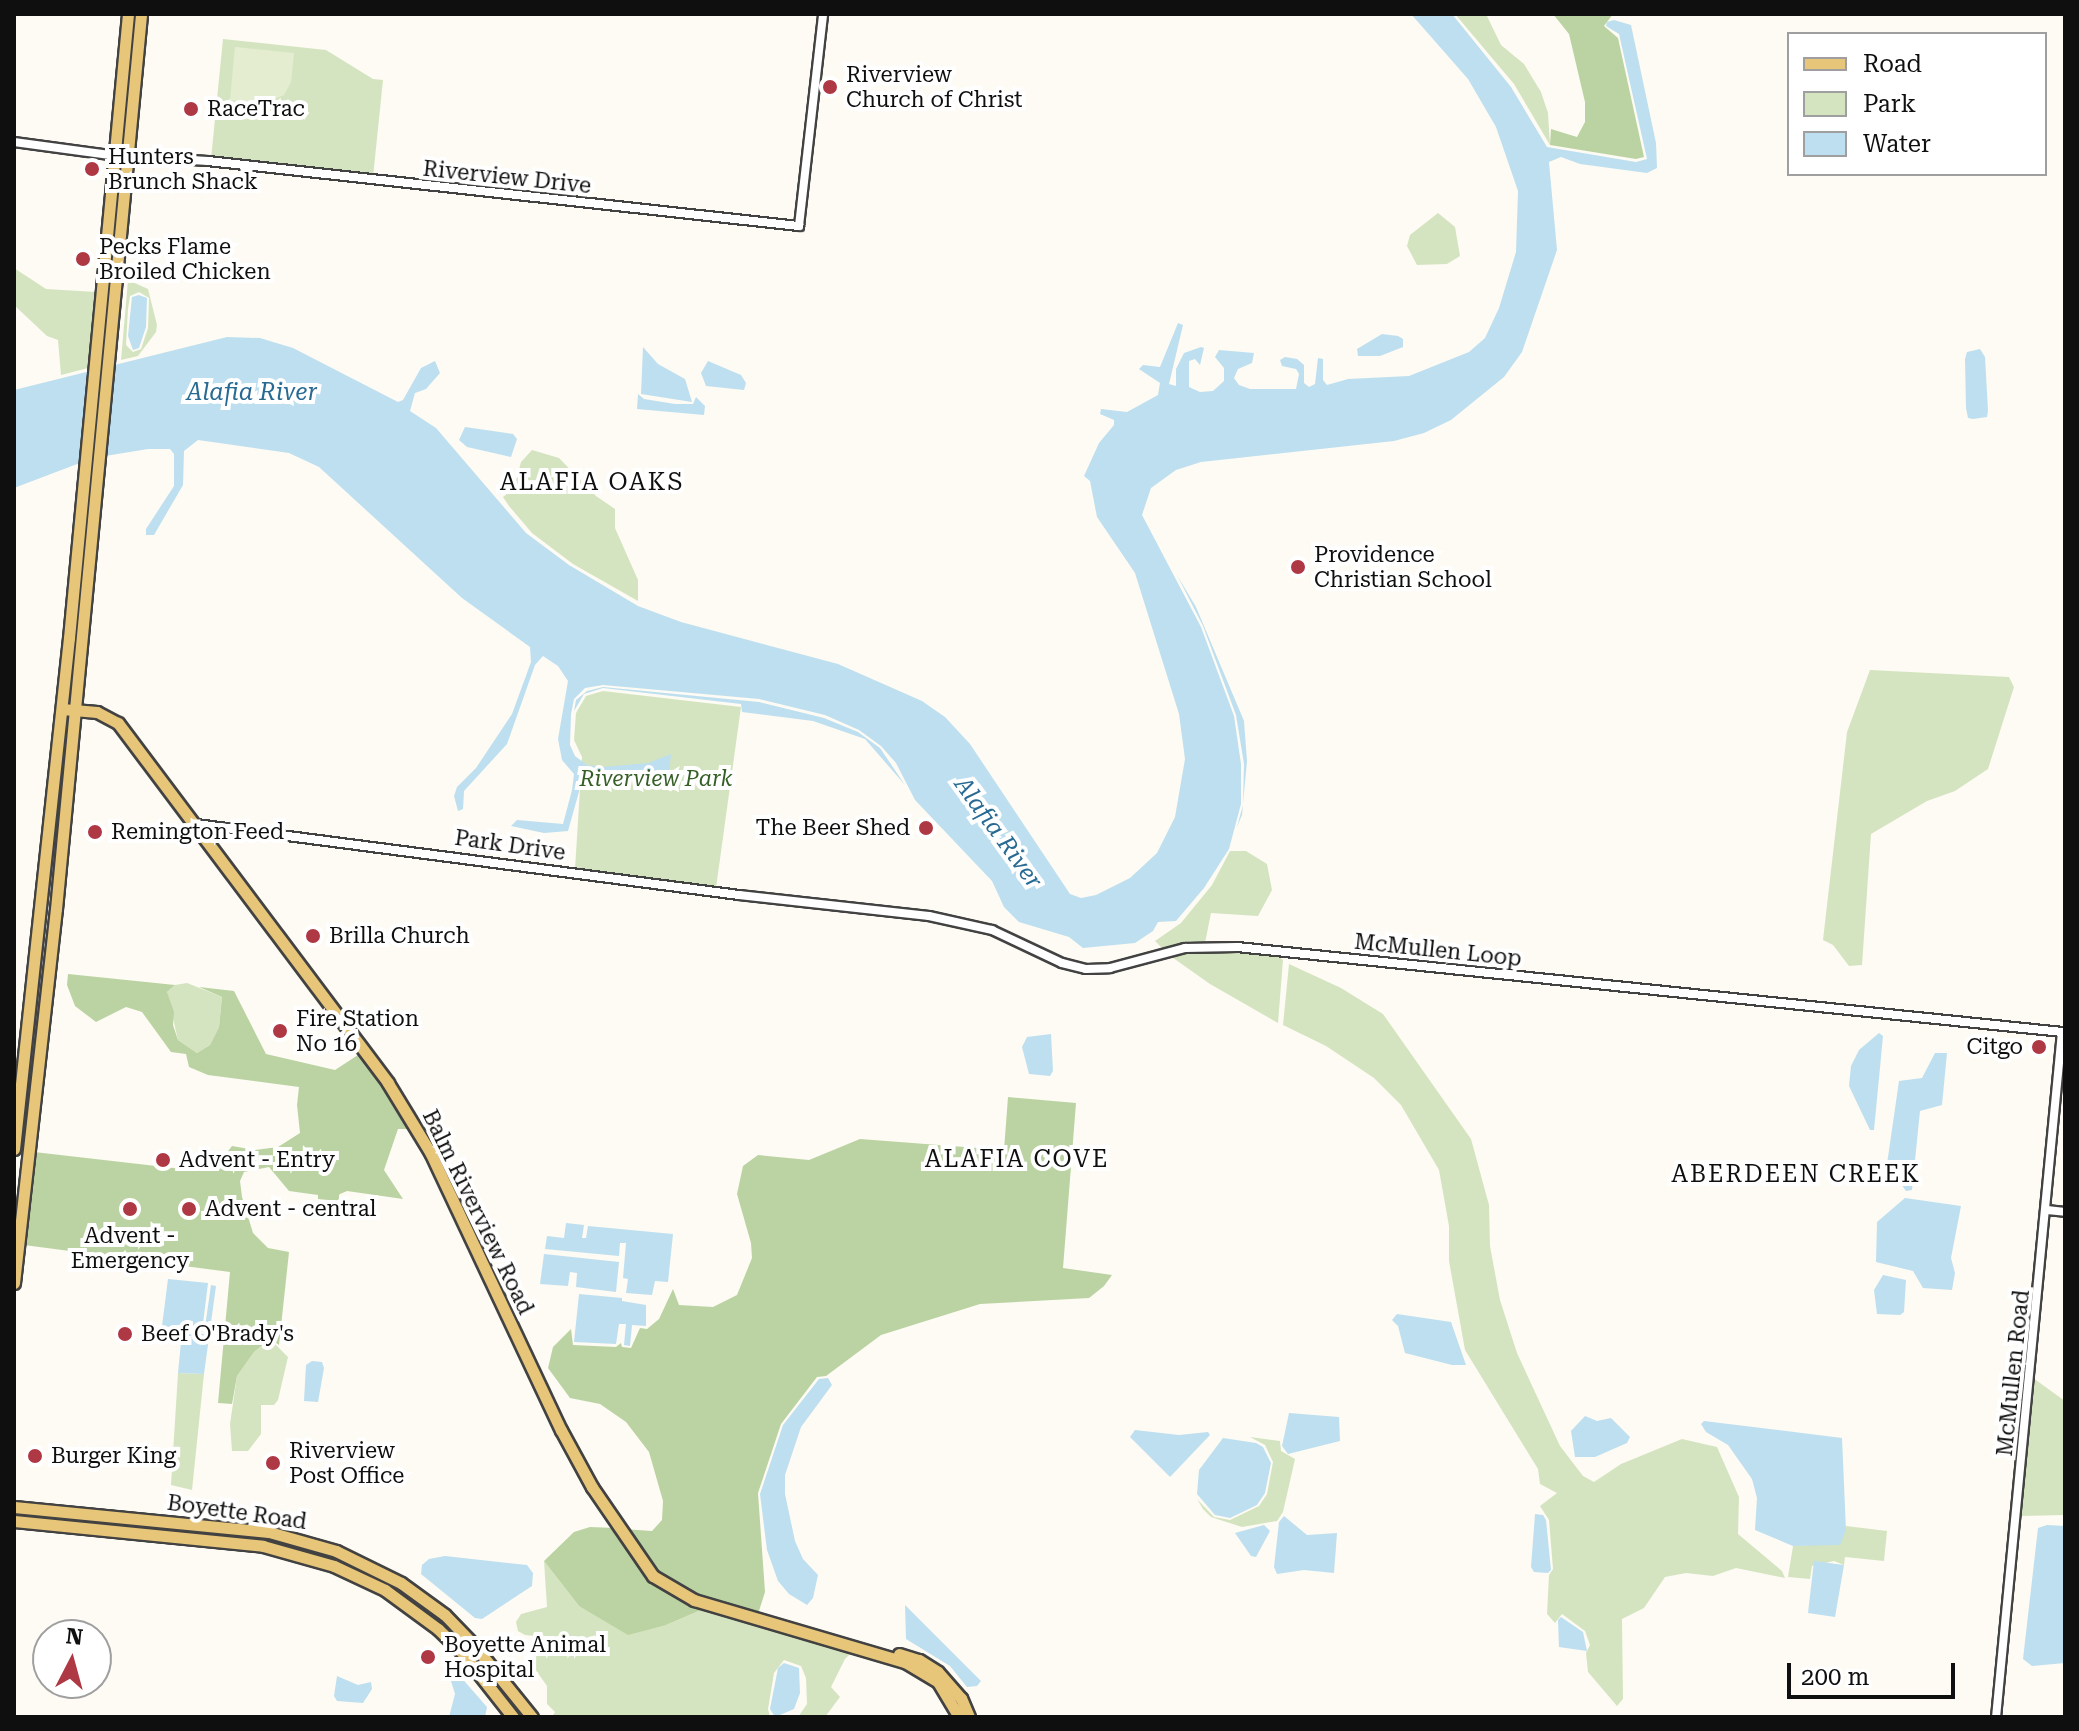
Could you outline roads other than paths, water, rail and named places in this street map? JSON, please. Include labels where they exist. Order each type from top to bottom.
[{"type":"main road","points":[[14,1149],[41,907],[98,477],[115,293],[128,14]]},
{"type":"main road","points":[[14,1283],[19,1192],[52,947],[85,478],[106,239],[136,58],[138,14]]},
{"type":"main road","points":[[106,239],[113,247],[110,280],[115,293]]},
{"type":"main road","name":"Balm Riverview Road","points":[[68,709],[97,712],[118,723],[388,1083],[420,1133],[561,1430],[614,1521],[653,1576],[687,1597],[852,1644],[907,1655],[930,1666],[955,1690],[969,1717]]},
{"type":"main road","points":[[41,907],[47,915],[47,939],[52,947]]},
{"type":"main road","name":"Boyette Road","points":[[14,1507],[269,1532],[336,1551],[401,1583],[445,1615],[473,1644],[532,1717]]},
{"type":"main road","name":"Boyette Road","points":[[14,1521],[263,1546],[334,1566],[385,1590],[427,1619],[461,1651],[513,1717]]},
{"type":"main road","name":"Balm Riverview Road","points":[[852,1644],[925,1672],[947,1692],[959,1717]]},
{"type":"street","name":"Riverview Drive","points":[[14,142],[799,226],[823,14]]},
{"type":"street","name":"Park Drive","points":[[196,824],[820,904]]},
{"type":"street","name":"McMullen Loop","points":[[820,904],[920,914],[992,930],[1062,963],[1086,969],[1110,968],[1185,948],[1237,947],[2062,1032]]},
{"type":"street","name":"McMullen Road","points":[[1996,1717],[2062,1032]]},
{"type":"street","points":[[2047,1210],[2065,1212]]},
{"type":"water","name":"Alafia River","points":[[1411,14],[1452,14],[1511,87],[1547,147],[1636,162],[1647,159],[1619,34],[1606,26],[1607,22],[1614,20],[1631,25],[1656,143],[1657,168],[1647,173],[1580,164],[1561,157],[1549,162],[1557,250],[1522,352],[1504,377],[1451,420],[1424,433],[1394,441],[1201,462],[1176,470],[1151,488],[1142,515],[1201,627],[1234,716],[1241,764],[1241,804],[1229,849],[1204,888],[1176,921],[1158,922],[1153,931],[1135,943],[1083,948],[1069,937],[1019,922],[1004,907],[992,881],[915,800],[896,763],[881,746],[859,730],[825,715],[759,699],[603,685],[585,688],[574,699],[571,714],[570,745],[575,756],[587,765],[602,767],[648,763],[671,754],[668,782],[662,785],[641,772],[589,775],[582,781],[568,831],[544,833],[511,826],[517,820],[563,824],[572,790],[574,774],[562,760],[558,739],[568,681],[558,666],[543,656],[535,665],[507,744],[464,791],[463,809],[458,811],[454,796],[457,787],[476,768],[512,714],[531,662],[530,647],[462,598],[319,467],[289,453],[198,440],[184,451],[183,485],[154,535],[146,535],[146,529],[174,486],[174,454],[170,449],[148,449],[93,458],[14,488],[14,390],[227,337],[260,338],[293,348],[398,402],[403,400],[421,368],[435,361],[440,373],[426,389],[415,393],[410,411],[436,428],[526,533],[569,565],[638,606],[681,622],[838,664],[922,701],[945,717],[970,744],[1070,894],[1081,898],[1096,895],[1130,878],[1157,853],[1175,817],[1185,759],[1179,714],[1135,573],[1097,517],[1090,481],[1084,476],[1099,443],[1114,425],[1114,420],[1100,414],[1101,409],[1127,412],[1158,395],[1160,383],[1139,369],[1143,365],[1160,367],[1178,323],[1183,325],[1169,384],[1176,386],[1176,369],[1184,353],[1201,347],[1204,348],[1200,365],[1195,359],[1189,361],[1189,387],[1200,392],[1213,391],[1224,381],[1224,368],[1215,357],[1219,350],[1254,353],[1252,363],[1238,369],[1234,378],[1239,385],[1250,389],[1296,389],[1299,374],[1296,369],[1282,366],[1280,360],[1285,357],[1297,359],[1304,365],[1304,383],[1309,387],[1315,384],[1318,358],[1323,359],[1323,380],[1327,385],[1348,379],[1409,376],[1469,352],[1485,338],[1499,308],[1516,252],[1518,191],[1496,127],[1468,79]]},
{"type":"water","points":[[139,295],[147,298],[146,327],[139,348],[133,350],[128,336],[132,297]]},
{"type":"water","points":[[1382,334],[1403,339],[1403,347],[1380,356],[1358,356],[1357,349]]},
{"type":"water","points":[[643,347],[658,364],[685,379],[692,402],[641,394]]},
{"type":"water","points":[[1980,349],[1985,357],[1988,411],[1987,417],[1973,419],[1968,418],[1966,408],[1965,359],[1967,352]]},
{"type":"water","points":[[708,361],[741,375],[746,383],[744,390],[706,386],[701,373]]},
{"type":"water","points":[[638,394],[644,399],[675,404],[693,404],[696,397],[705,406],[704,415],[637,409]]},
{"type":"water","points":[[465,427],[513,434],[517,439],[511,457],[467,447],[459,440]]},
{"type":"water","points":[[1177,575],[1196,607],[1244,721],[1247,761],[1243,804],[1244,764],[1236,715],[1203,626]]},
{"type":"water","points":[[603,687],[759,702],[824,718],[858,732],[880,748],[905,785],[865,739],[813,721],[742,712],[741,704],[603,688],[584,694],[574,711],[576,700],[587,691]]},
{"type":"water","points":[[1879,1033],[1883,1036],[1874,1130],[1870,1130],[1849,1086],[1851,1066],[1859,1050]]},
{"type":"water","points":[[1051,1034],[1053,1071],[1050,1076],[1029,1074],[1022,1047],[1027,1037]]},
{"type":"water","points":[[1935,1053],[1947,1053],[1942,1105],[1920,1111],[1912,1190],[1906,1191],[1887,1164],[1899,1081],[1922,1078]]},
{"type":"water","points":[[1905,1198],[1961,1206],[1951,1258],[1955,1273],[1952,1290],[1923,1288],[1913,1271],[1876,1262],[1877,1222]]},
{"type":"water","points":[[566,1223],[584,1225],[582,1238],[586,1238],[588,1226],[673,1234],[668,1282],[655,1281],[652,1295],[626,1293],[628,1279],[623,1278],[626,1243],[620,1243],[619,1256],[545,1249],[547,1236],[564,1238]]},
{"type":"water","points":[[544,1254],[619,1262],[616,1292],[576,1287],[577,1273],[570,1272],[568,1286],[540,1284]]},
{"type":"water","points":[[1883,1275],[1906,1280],[1904,1312],[1900,1315],[1877,1314],[1874,1290]]},
{"type":"water","points":[[168,1279],[208,1283],[202,1332],[162,1326]]},
{"type":"water","points":[[211,1285],[216,1286],[204,1374],[178,1373],[181,1342],[161,1337],[161,1328],[204,1334]]},
{"type":"water","points":[[579,1294],[622,1298],[622,1301],[646,1305],[646,1326],[632,1325],[630,1346],[624,1345],[626,1324],[619,1324],[616,1344],[574,1342]]},
{"type":"water","points":[[1397,1314],[1451,1322],[1466,1365],[1452,1365],[1405,1353],[1398,1326],[1392,1320]]},
{"type":"water","points":[[312,1361],[322,1362],[324,1368],[318,1402],[304,1401],[306,1365]]},
{"type":"water","points":[[828,1378],[832,1385],[801,1427],[785,1475],[785,1494],[795,1541],[803,1559],[818,1575],[813,1598],[807,1605],[789,1594],[778,1581],[767,1550],[760,1494],[783,1425],[819,1379]]},
{"type":"water","points":[[1289,1413],[1339,1417],[1340,1441],[1288,1454],[1282,1446]]},
{"type":"water","points":[[1585,1416],[1597,1421],[1611,1418],[1630,1437],[1627,1443],[1595,1457],[1575,1457],[1571,1431]]},
{"type":"water","points":[[1704,1421],[1842,1438],[1846,1530],[1840,1545],[1793,1546],[1755,1530],[1757,1498],[1752,1479],[1728,1445],[1706,1432],[1701,1424]]},
{"type":"water","points":[[1135,1430],[1179,1435],[1208,1432],[1210,1435],[1170,1477],[1130,1437]]},
{"type":"water","points":[[1223,1438],[1256,1443],[1263,1447],[1271,1463],[1265,1493],[1257,1505],[1230,1518],[1215,1515],[1197,1494],[1199,1470]]},
{"type":"water","points":[[1535,1514],[1543,1515],[1546,1520],[1551,1570],[1548,1573],[1534,1572],[1531,1567]]},
{"type":"water","points":[[1284,1516],[1307,1535],[1337,1533],[1334,1573],[1304,1570],[1277,1574],[1274,1567],[1279,1522]]},
{"type":"water","points":[[1264,1525],[1270,1531],[1256,1557],[1251,1556],[1235,1533]]},
{"type":"water","points":[[2065,1526],[2065,1663],[2032,1666],[2023,1659],[2038,1528]]},
{"type":"water","points":[[445,1556],[527,1565],[533,1573],[532,1586],[482,1619],[475,1618],[421,1574],[422,1565],[429,1559]]},
{"type":"water","points":[[1814,1561],[1844,1565],[1835,1617],[1808,1613]]},
{"type":"water","points":[[905,1605],[981,1681],[977,1686],[967,1687],[950,1666],[906,1639]]},
{"type":"water","points":[[1561,1617],[1583,1632],[1587,1651],[1559,1647],[1558,1620]]},
{"type":"water","points":[[784,1663],[799,1668],[800,1693],[794,1709],[775,1717],[770,1709],[778,1668]]},
{"type":"water","points":[[459,1675],[487,1707],[485,1717],[449,1717],[455,1694],[451,1681]]},
{"type":"water","points":[[337,1676],[358,1685],[371,1682],[372,1689],[363,1703],[337,1701],[334,1696]]},
{"type":"place","name":"Riverview Church of Christ","points":[[830,87]]},
{"type":"place","name":"RaceTrac","points":[[191,109]]},
{"type":"place","name":"Hunters Brunch Shack","points":[[92,169]]},
{"type":"place","name":"Pecks Flame Broiled Chicken","points":[[83,259]]},
{"type":"place","name":"Providence Christian School","points":[[1298,567]]},
{"type":"place","name":"The Beer Shed","points":[[926,828]]},
{"type":"place","name":"Remington Feed","points":[[95,832]]},
{"type":"place","name":"Brilla Church","points":[[313,936]]},
{"type":"place","name":"Fire Station No 16","points":[[280,1031]]},
{"type":"place","name":"Citgo","points":[[2039,1047]]},
{"type":"place","name":"Advent - Entry","points":[[163,1160]]},
{"type":"place","name":"Advent - Emergency","points":[[130,1209]]},
{"type":"place","name":"Advent - central","points":[[189,1209]]},
{"type":"place","name":"Beef O'Brady's","points":[[125,1334]]},
{"type":"place","name":"Burger King","points":[[35,1456]]},
{"type":"place","name":"Riverview Post Office","points":[[273,1463]]},
{"type":"place","name":"Boyette Animal Hospital","points":[[428,1657]]},
{"type":"district","name":"ALAFIA OAKS","points":[[592,483]]},
{"type":"district","name":"ALAFIA COVE","points":[[1017,1160]]},
{"type":"district","name":"ABERDEEN CREEK","points":[[1796,1175]]},
{"type":"park label","name":"Riverview Park","points":[[656,779]]}]
